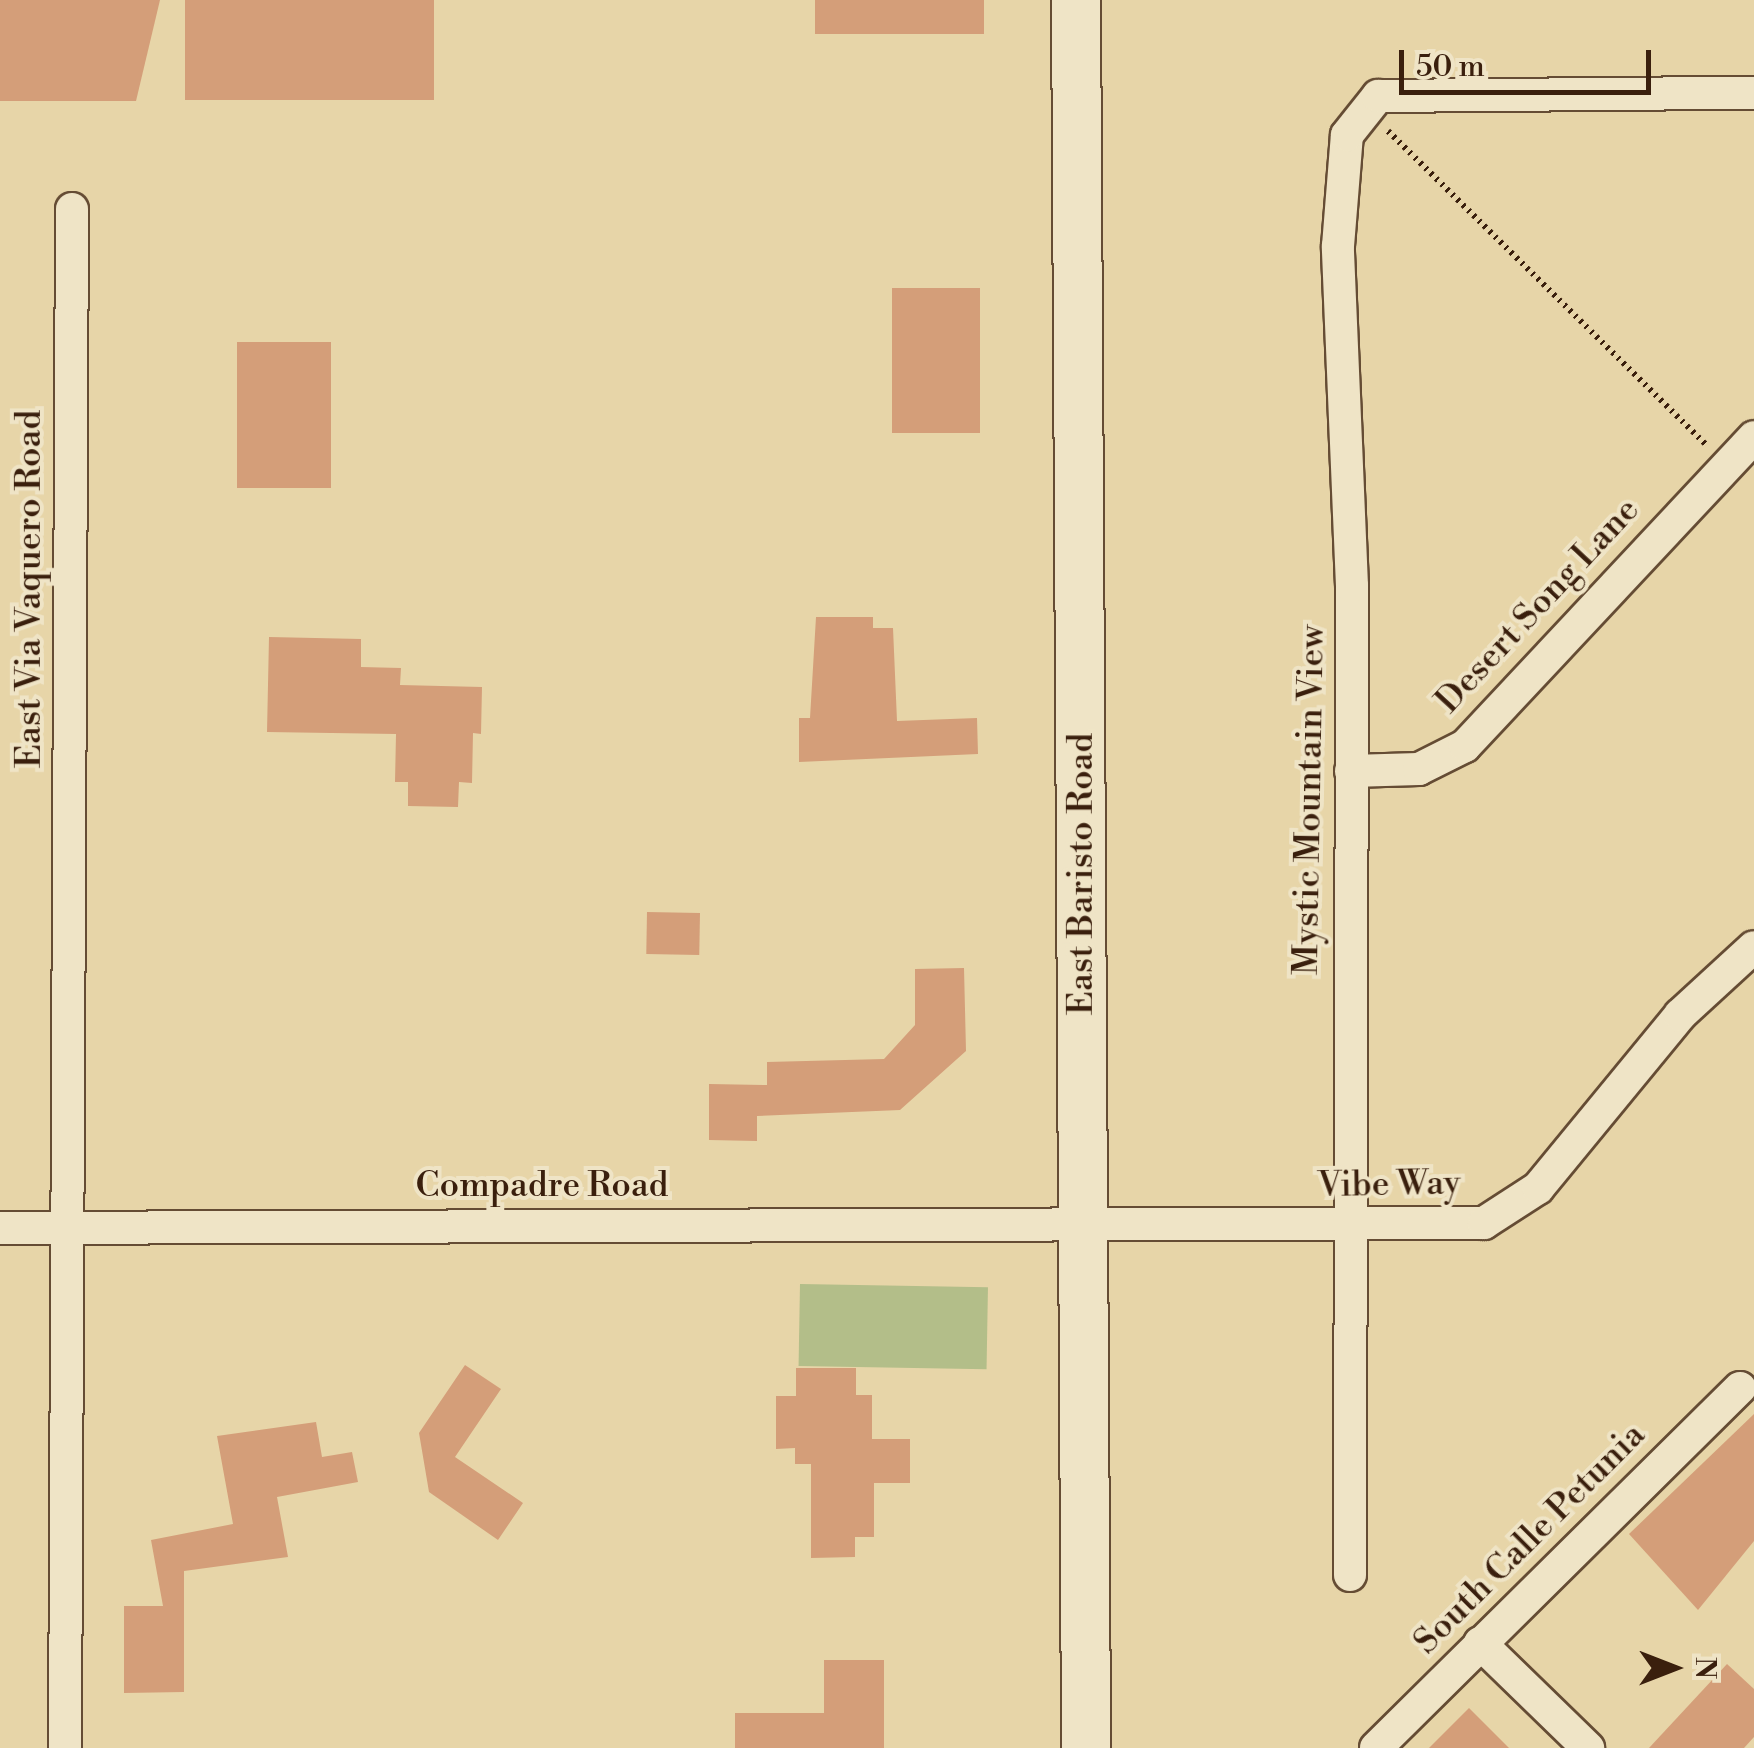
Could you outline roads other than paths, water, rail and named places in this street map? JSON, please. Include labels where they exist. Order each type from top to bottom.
[{"type":"street","name":"East Baristo Road","points":[[1076,0],[1086,1748]]},
{"type":"street","name":"Mystic Mountain View","points":[[1350,1575],[1351,771],[1340,182],[1347,134],[1378,96],[1754,93]]},
{"type":"street","name":"East Via Vaquero Road","points":[[65,1748],[72,210]]},
{"type":"street","name":"Desert Song Lane","points":[[1351,771],[1418,770],[1465,746],[1724,463],[1754,436]]},
{"type":"street","name":"Vibe Way","points":[[1085,1225],[1461,1226],[1508,1212],[1556,1169],[1680,1014],[1754,947]]},
{"type":"street","name":"Compadre Road","points":[[0,1228],[1085,1225]]},
{"type":"street","name":"South Calle Petunia","points":[[1376,1748],[1740,1388]]},
{"type":"street","points":[[1480,1643],[1588,1748]]}]
